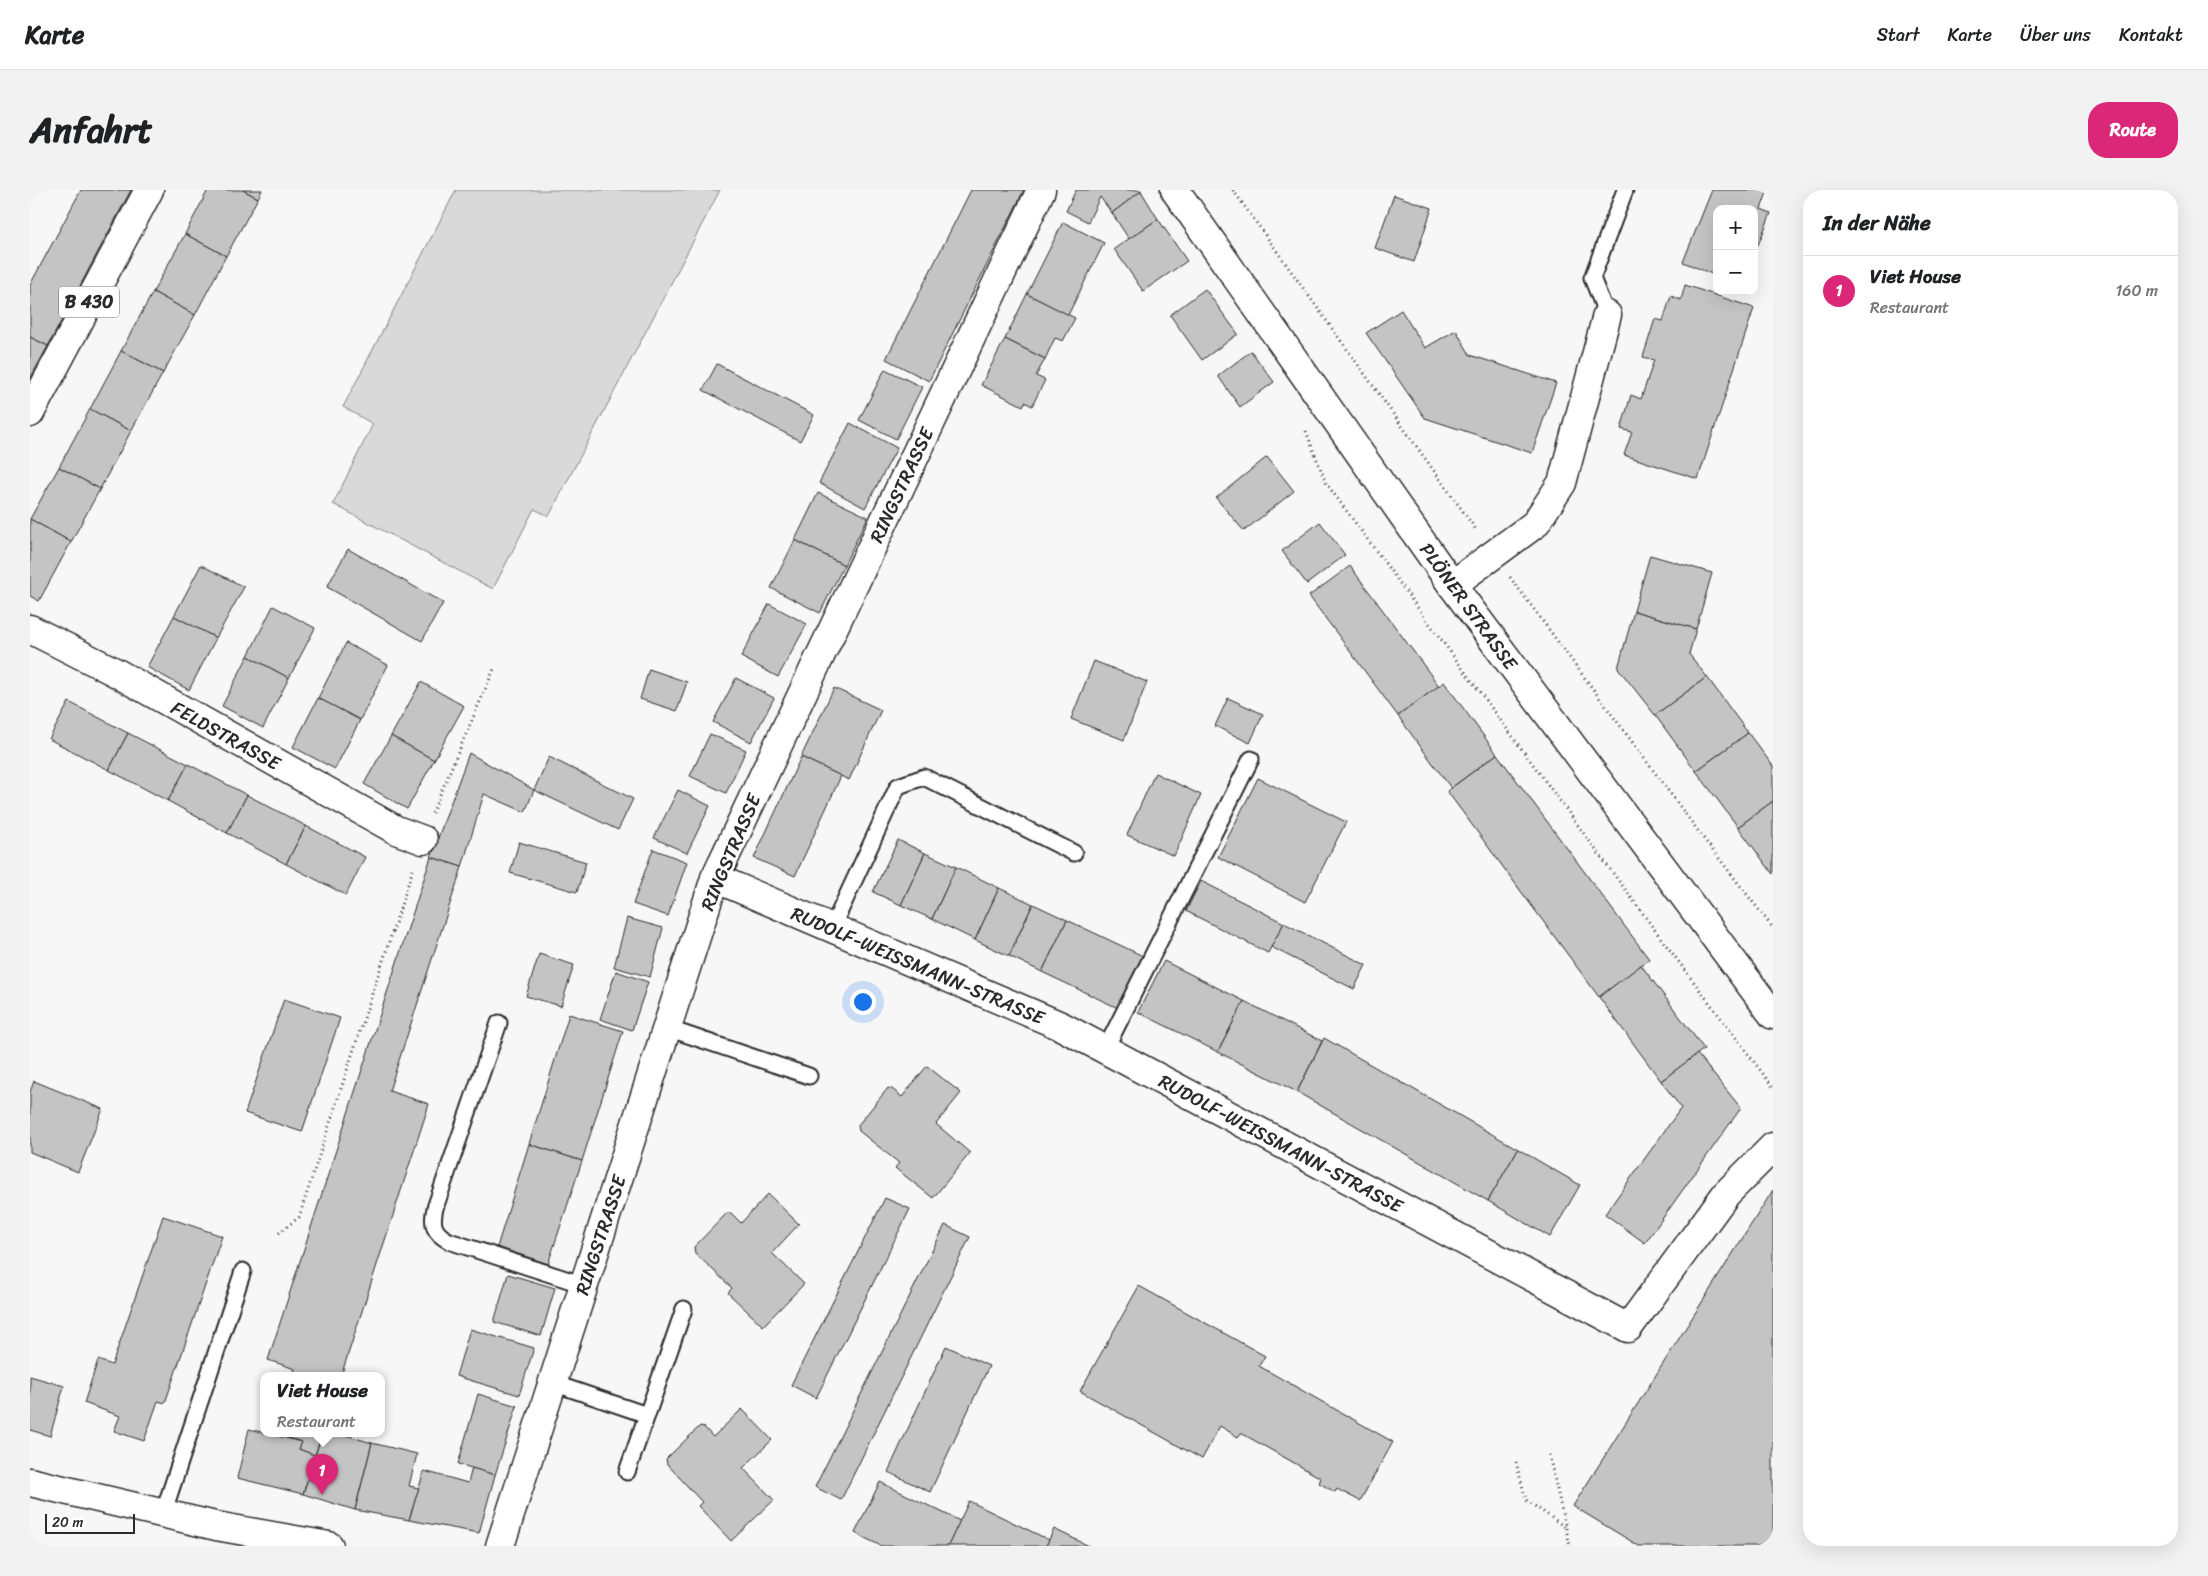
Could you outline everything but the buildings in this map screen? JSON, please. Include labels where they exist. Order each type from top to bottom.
[{"type":"street","name":"B 430","points":[[30,413],[149,190]]},
{"type":"street","name":"RINGSTRASSE","points":[[500,1546],[715,878],[1041,190]]},
{"type":"street","name":"PLÖNER STRASSE","points":[[1176,190],[1452,585],[1773,1015]]},
{"type":"street","points":[[1452,585],[1535,524],[1562,483],[1607,315]]},
{"type":"street","name":"FELDSTRASSE","points":[[30,628],[115,672],[396,830],[423,840]]},
{"type":"street","name":"RUDOLF-WEISSMANN-STRASSE","points":[[715,878],[1062,1026],[1628,1328],[1726,1194],[1773,1147]]},
{"type":"street","points":[[30,1482],[216,1526],[329,1546]]},
{"type":"lane","points":[[1607,315],[1592,278],[1624,190]]},
{"type":"lane","points":[[1105,1050],[1251,759]]},
{"type":"lane","points":[[832,928],[898,786],[924,777],[1074,853]]},
{"type":"lane","points":[[499,1023],[435,1208],[432,1219],[434,1228],[439,1236],[449,1241],[584,1285]]},
{"type":"lane","points":[[667,1028],[809,1076]]},
{"type":"lane","points":[[163,1514],[243,1271]]},
{"type":"lane","points":[[627,1472],[684,1309]]},
{"type":"lane","points":[[553,1382],[648,1415]]},
{"type":"path","points":[[1303,423],[1326,483],[1651,925],[1773,1087]]},
{"type":"path","points":[[280,1233],[299,1217],[435,805],[494,669]]},
{"type":"path","points":[[1549,1455],[1570,1546]]},
{"type":"path","points":[[1516,1462],[1526,1500],[1566,1528]]},
{"type":"shaded area","points":[[456,190],[720,190],[549,516],[534,509],[493,589],[333,504],[373,424],[343,407]]},
{"type":"place","name":"Viet House","points":[[322,1495]]}]
